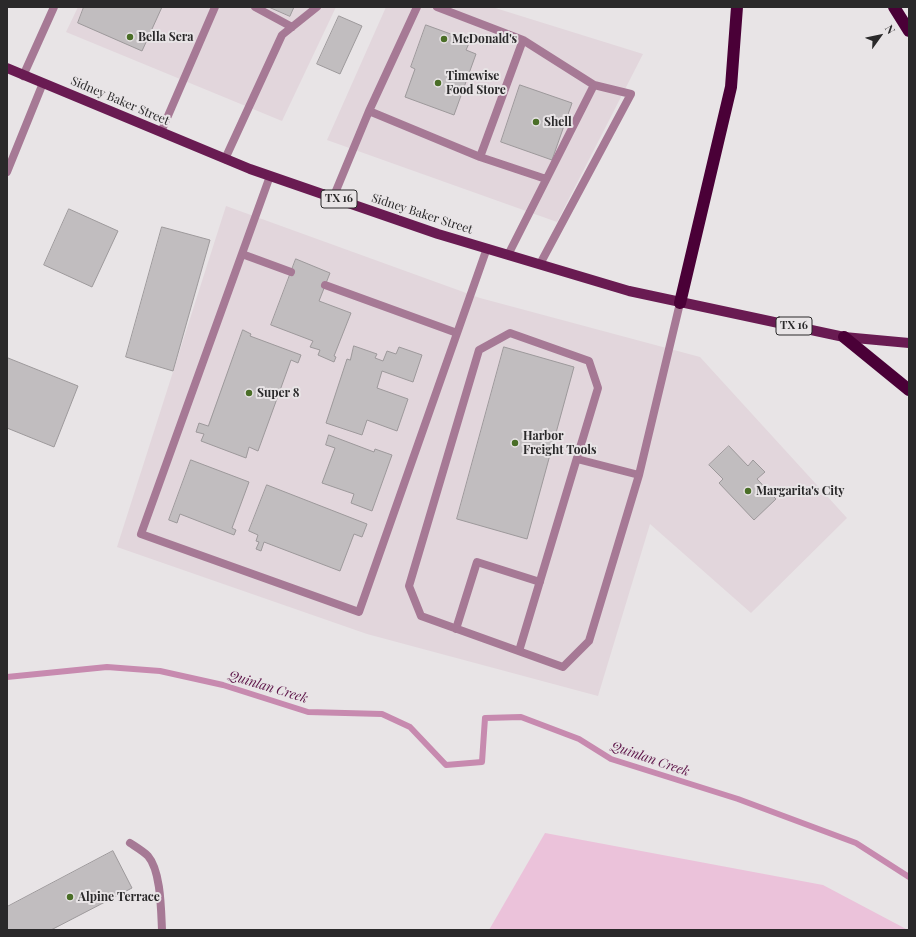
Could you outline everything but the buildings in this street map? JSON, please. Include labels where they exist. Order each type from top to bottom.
[{"type":"highway","points":[[680,303],[731,86],[737,7]]},
{"type":"highway","points":[[894,7],[909,31]]},
{"type":"highway","points":[[844,337],[909,390]]},
{"type":"main road","name":"Sidney Baker Street","points":[[7,68],[23,76],[250,169],[333,198],[438,234],[629,291],[680,303]]},
{"type":"main road","name":"TX 16","points":[[680,303],[844,337],[909,343]]},
{"type":"street","points":[[23,76],[54,7]]},
{"type":"street","points":[[161,132],[215,7]]},
{"type":"street","points":[[255,7],[292,27]]},
{"type":"street","points":[[226,159],[282,35],[317,7]]},
{"type":"street","points":[[333,198],[369,111],[417,7]]},
{"type":"street","points":[[437,7],[523,40],[594,85],[631,94],[540,264]]},
{"type":"street","points":[[480,157],[523,40]]},
{"type":"street","points":[[7,172],[43,83]]},
{"type":"street","points":[[508,255],[594,85]]},
{"type":"street","points":[[369,111],[480,157],[546,179]]},
{"type":"street","points":[[270,176],[141,534],[358,612],[487,248]]},
{"type":"street","points":[[242,254],[291,272]]},
{"type":"street","points":[[325,285],[457,333]]},
{"type":"street","points":[[519,651],[598,388],[589,361],[510,333],[479,350],[409,586],[421,616],[562,667],[589,641],[639,475],[680,303]]},
{"type":"street","points":[[577,459],[639,475]]},
{"type":"street","points":[[456,629],[477,562],[540,582]]},
{"type":"street","points":[[130,843],[148,855],[154,865],[160,894],[162,930]]},
{"type":"shaded area","points":[[78,7],[336,7],[282,121],[66,32]]},
{"type":"shaded area","points":[[386,7],[492,7],[643,54],[557,222],[327,140]]},
{"type":"shaded area","points":[[226,206],[480,298],[700,357],[847,518],[751,613],[650,524],[598,696],[367,634],[117,547]]},
{"type":"shaded area","points":[[545,833],[823,885],[908,930],[489,930]]},
{"type":"waterway","name":"Quinlan Creek","points":[[7,677],[107,667],[160,671],[223,685],[308,712],[382,714],[410,727],[446,765],[482,762],[485,718],[521,717],[579,739],[611,759],[738,799],[856,843],[909,877]]},
{"type":"place","name":"Bella Sera","points":[[130,37]]},
{"type":"place","name":"McDonald's","points":[[444,39]]},
{"type":"place","name":"Timewise Food Store","points":[[438,83]]},
{"type":"place","name":"Shell","points":[[536,122]]},
{"type":"place","name":"Super 8","points":[[249,393]]},
{"type":"place","name":"Harbor Freight Tools","points":[[515,443]]},
{"type":"place","name":"Margarita's City","points":[[748,491]]},
{"type":"place","name":"Alpine Terrace","points":[[70,897]]}]
